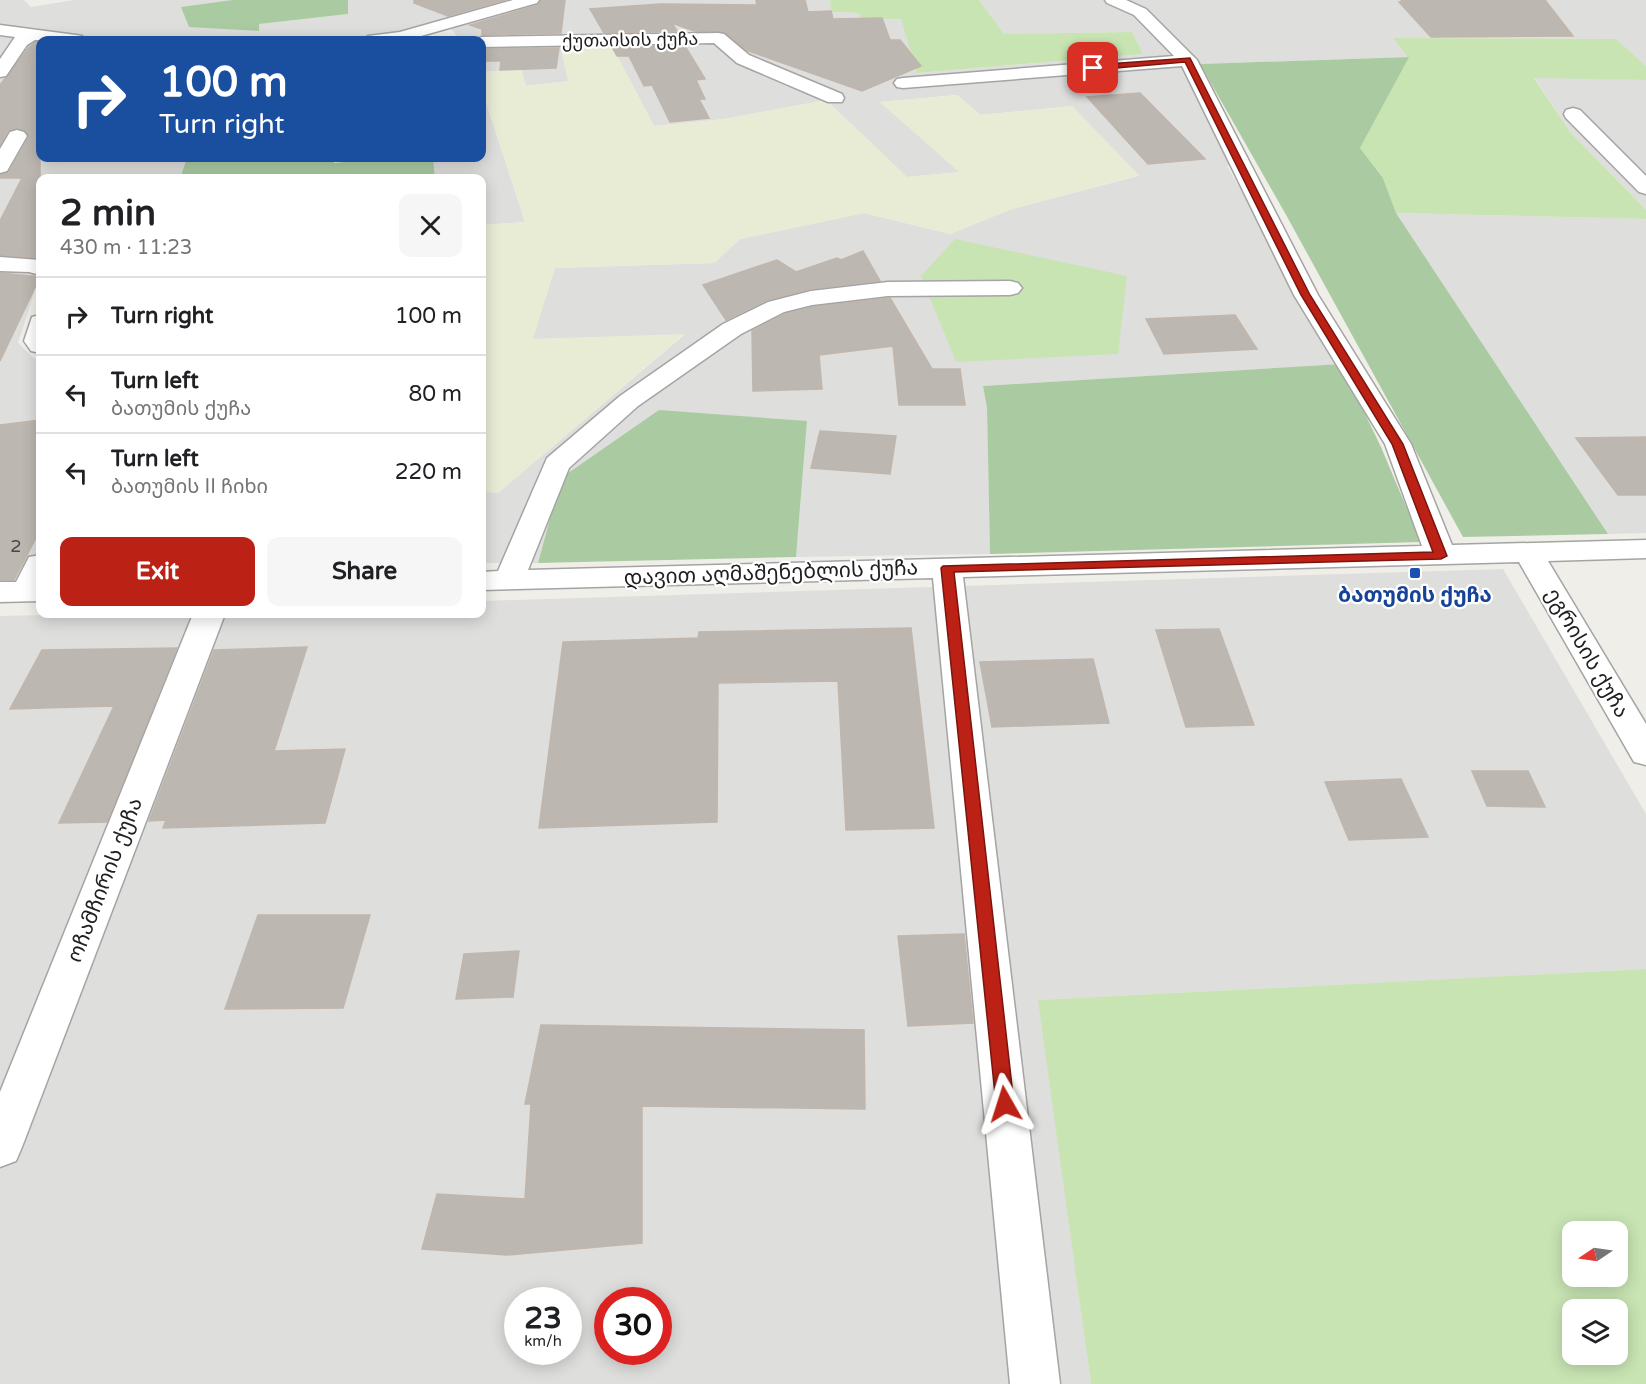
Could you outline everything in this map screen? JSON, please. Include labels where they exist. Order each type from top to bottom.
[{"type":"street","points":[[405,36],[531,0]]},
{"type":"street","points":[[1113,0],[1140,12],[1188,60],[1306,295],[1398,444],[1441,556]]},
{"type":"street","points":[[0,30],[47,36]]},
{"type":"street","points":[[0,72],[21,41],[33,34]]},
{"type":"street","name":"ქუთაისის ქუჩა","points":[[486,42],[718,38],[743,58],[835,98]]},
{"type":"street","points":[[903,83],[1188,60]]},
{"type":"street","points":[[1574,114],[1646,188]]},
{"type":"street","points":[[0,167],[17,136]]},
{"type":"street","points":[[0,264],[36,266]]},
{"type":"street","points":[[495,580],[557,464],[629,401],[732,330],[776,307],[811,298],[888,289],[1010,288]]},
{"type":"street","name":"დავით აღმაშენებლის ქუჩა","points":[[495,580],[1646,549]]},
{"type":"street","name":"ეგრისის ქუჩა","points":[[1528,553],[1646,753]]},
{"type":"street","points":[[947,568],[1035,1384]]},
{"type":"street","points":[[23,591],[36,570]]},
{"type":"street","name":"ოჩამჩირის ქუჩა","points":[[0,1147],[207,618]]},
{"type":"shaded area","points":[[0,0],[24,0],[31,7],[74,0],[232,0],[181,7],[259,31],[258,24],[348,14],[348,0],[522,0],[450,21],[377,36],[82,36],[0,28]]},
{"type":"shaded area","points":[[540,0],[830,0],[831,12],[859,13],[862,20],[901,19],[918,73],[1143,54],[1132,32],[1004,34],[979,0],[1108,0],[1128,12],[1167,44],[1238,164],[1227,166],[1341,364],[983,386],[987,408],[990,554],[796,557],[807,421],[561,478],[538,563],[486,563],[486,492],[498,493],[684,335],[532,339],[555,268],[714,263],[740,239],[864,213],[950,234],[1012,209],[1138,176],[1072,106],[980,115],[957,95],[880,102],[960,172],[907,177],[826,100],[724,119],[654,126],[612,46],[561,45],[569,81],[526,86],[521,69],[486,72],[486,36],[457,36],[448,25]]},
{"type":"shaded area","points":[[1121,0],[1646,0],[1646,66],[1615,39],[1393,38],[1409,57],[1200,64],[1143,11]]},
{"type":"shaded area","points":[[0,35],[36,40],[36,162],[186,162],[181,174],[36,174],[36,261],[0,259]]},
{"type":"shaded area","points":[[1534,77],[1646,80],[1646,210],[1570,132]]},
{"type":"shaded area","points":[[486,102],[525,222],[486,225],[486,174],[435,174],[433,162],[486,162]]},
{"type":"shaded area","points":[[1396,213],[1646,219],[1646,533],[1608,534]]},
{"type":"shaded area","points":[[0,270],[36,274],[36,287],[18,343],[36,360],[36,563],[34,568],[0,569]]},
{"type":"shaded area","points":[[1503,569],[1646,814],[1646,969],[1039,1000],[1091,1384],[0,1384],[0,616],[36,615],[36,618],[486,618],[486,601]]},
{"type":"green space","points":[[232,0],[348,0],[348,14],[259,24],[259,31],[189,27],[181,7]]},
{"type":"green space","points":[[830,0],[979,0],[1004,34],[1132,32],[1143,54],[917,73],[901,19],[862,20],[859,13],[831,12]]},
{"type":"green space","points":[[1393,38],[1616,39],[1646,66],[1646,80],[1534,78],[1570,132],[1646,210],[1646,219],[1396,213],[1383,178],[1360,148],[1408,57]]},
{"type":"green space","points":[[560,45],[612,46],[654,126],[724,119],[826,100],[907,177],[959,172],[880,102],[957,95],[981,115],[1072,106],[1139,175],[1012,209],[950,234],[864,213],[740,239],[714,263],[555,268],[533,339],[684,334],[498,493],[486,492],[486,225],[525,222],[486,102],[486,72],[521,69],[526,86],[568,81]]},
{"type":"green space","points":[[1409,57],[1360,148],[1383,178],[1396,213],[1608,534],[1463,537],[1285,213],[1200,64]]},
{"type":"green space","points":[[186,162],[433,162],[435,174],[181,174]]},
{"type":"green space","points":[[955,239],[1127,276],[1118,354],[956,362],[921,276]]},
{"type":"green space","points":[[1341,364],[1381,447],[1421,542],[990,554],[987,408],[983,386]]},
{"type":"green space","points":[[659,410],[807,421],[796,557],[538,563],[561,478]]},
{"type":"green space","points":[[1646,969],[1646,1384],[1091,1384],[1038,1000]]},
{"type":"building","points":[[414,0],[505,0],[448,16],[414,3]]},
{"type":"building","points":[[541,0],[565,0],[561,33],[482,35],[482,29],[470,25],[538,5]]},
{"type":"building","points":[[756,0],[805,0],[808,12],[831,11],[833,19],[882,18],[890,40],[900,40],[921,66],[862,91],[746,50],[724,32],[694,31],[672,23],[677,31],[604,33],[590,9],[660,4],[757,5]]},
{"type":"building","points":[[1401,0],[1545,0],[1573,36],[1431,37],[1399,2],[1403,2]]},
{"type":"building","points":[[36,42],[36,162],[40,162],[40,174],[36,174],[36,258],[0,255],[0,221],[22,178],[0,178],[0,175],[9,172],[29,137],[26,131],[16,128],[8,131],[0,145],[0,85],[29,47]]},
{"type":"building","points":[[685,46],[705,79],[696,80],[705,99],[699,99],[709,118],[670,122],[652,85],[644,86],[629,56],[617,56],[612,47]]},
{"type":"building","points":[[559,48],[556,68],[500,70],[501,61],[486,61],[486,49]]},
{"type":"building","points":[[1140,93],[1205,159],[1148,164],[1087,97]]},
{"type":"building","points":[[863,251],[880,281],[810,289],[767,300],[726,320],[703,285],[777,260],[796,272],[837,258],[841,260]]},
{"type":"building","points":[[0,273],[36,277],[36,285],[0,361]]},
{"type":"building","points":[[890,298],[932,369],[960,369],[965,405],[899,405],[893,346],[819,355],[822,389],[753,391],[752,331],[785,314],[812,307]]},
{"type":"building","points":[[1235,315],[1257,349],[1164,354],[1146,319]]},
{"type":"building","points":[[36,420],[36,538],[14,580],[0,580],[0,425]]},
{"type":"building","points":[[820,431],[896,436],[890,474],[811,468]]},
{"type":"building","points":[[1646,437],[1646,495],[1618,495],[1576,438]]},
{"type":"building","points":[[911,628],[934,828],[846,830],[838,681],[718,683],[717,822],[539,828],[563,642],[698,638],[699,632]]},
{"type":"building","points":[[1219,629],[1254,725],[1186,727],[1156,630]]},
{"type":"building","points":[[307,647],[274,751],[345,749],[325,823],[163,828],[166,820],[149,821],[214,650]]},
{"type":"building","points":[[177,648],[107,822],[59,823],[114,706],[10,709],[42,650]]},
{"type":"building","points":[[1093,659],[1109,723],[992,727],[980,662]]},
{"type":"building","points":[[1472,771],[1528,771],[1545,807],[1487,806]]},
{"type":"building","points":[[1401,779],[1428,837],[1349,840],[1325,782]]},
{"type":"building","points":[[258,915],[370,915],[343,1008],[225,1009]]},
{"type":"building","points":[[964,934],[973,1023],[908,1026],[898,936]]},
{"type":"building","points":[[519,951],[513,997],[456,999],[464,954]]},
{"type":"building","points":[[541,1025],[864,1030],[865,1109],[642,1106],[642,1243],[507,1255],[422,1249],[437,1194],[525,1199],[531,1104],[525,1104]]},
{"type":"place","name":"ბათუმის ქუჩა","points":[[1415,573]]},
{"type":"route","points":[[1005,1104],[947,568],[1441,556],[1398,444],[1306,295],[1188,60],[1093,68]]}]
